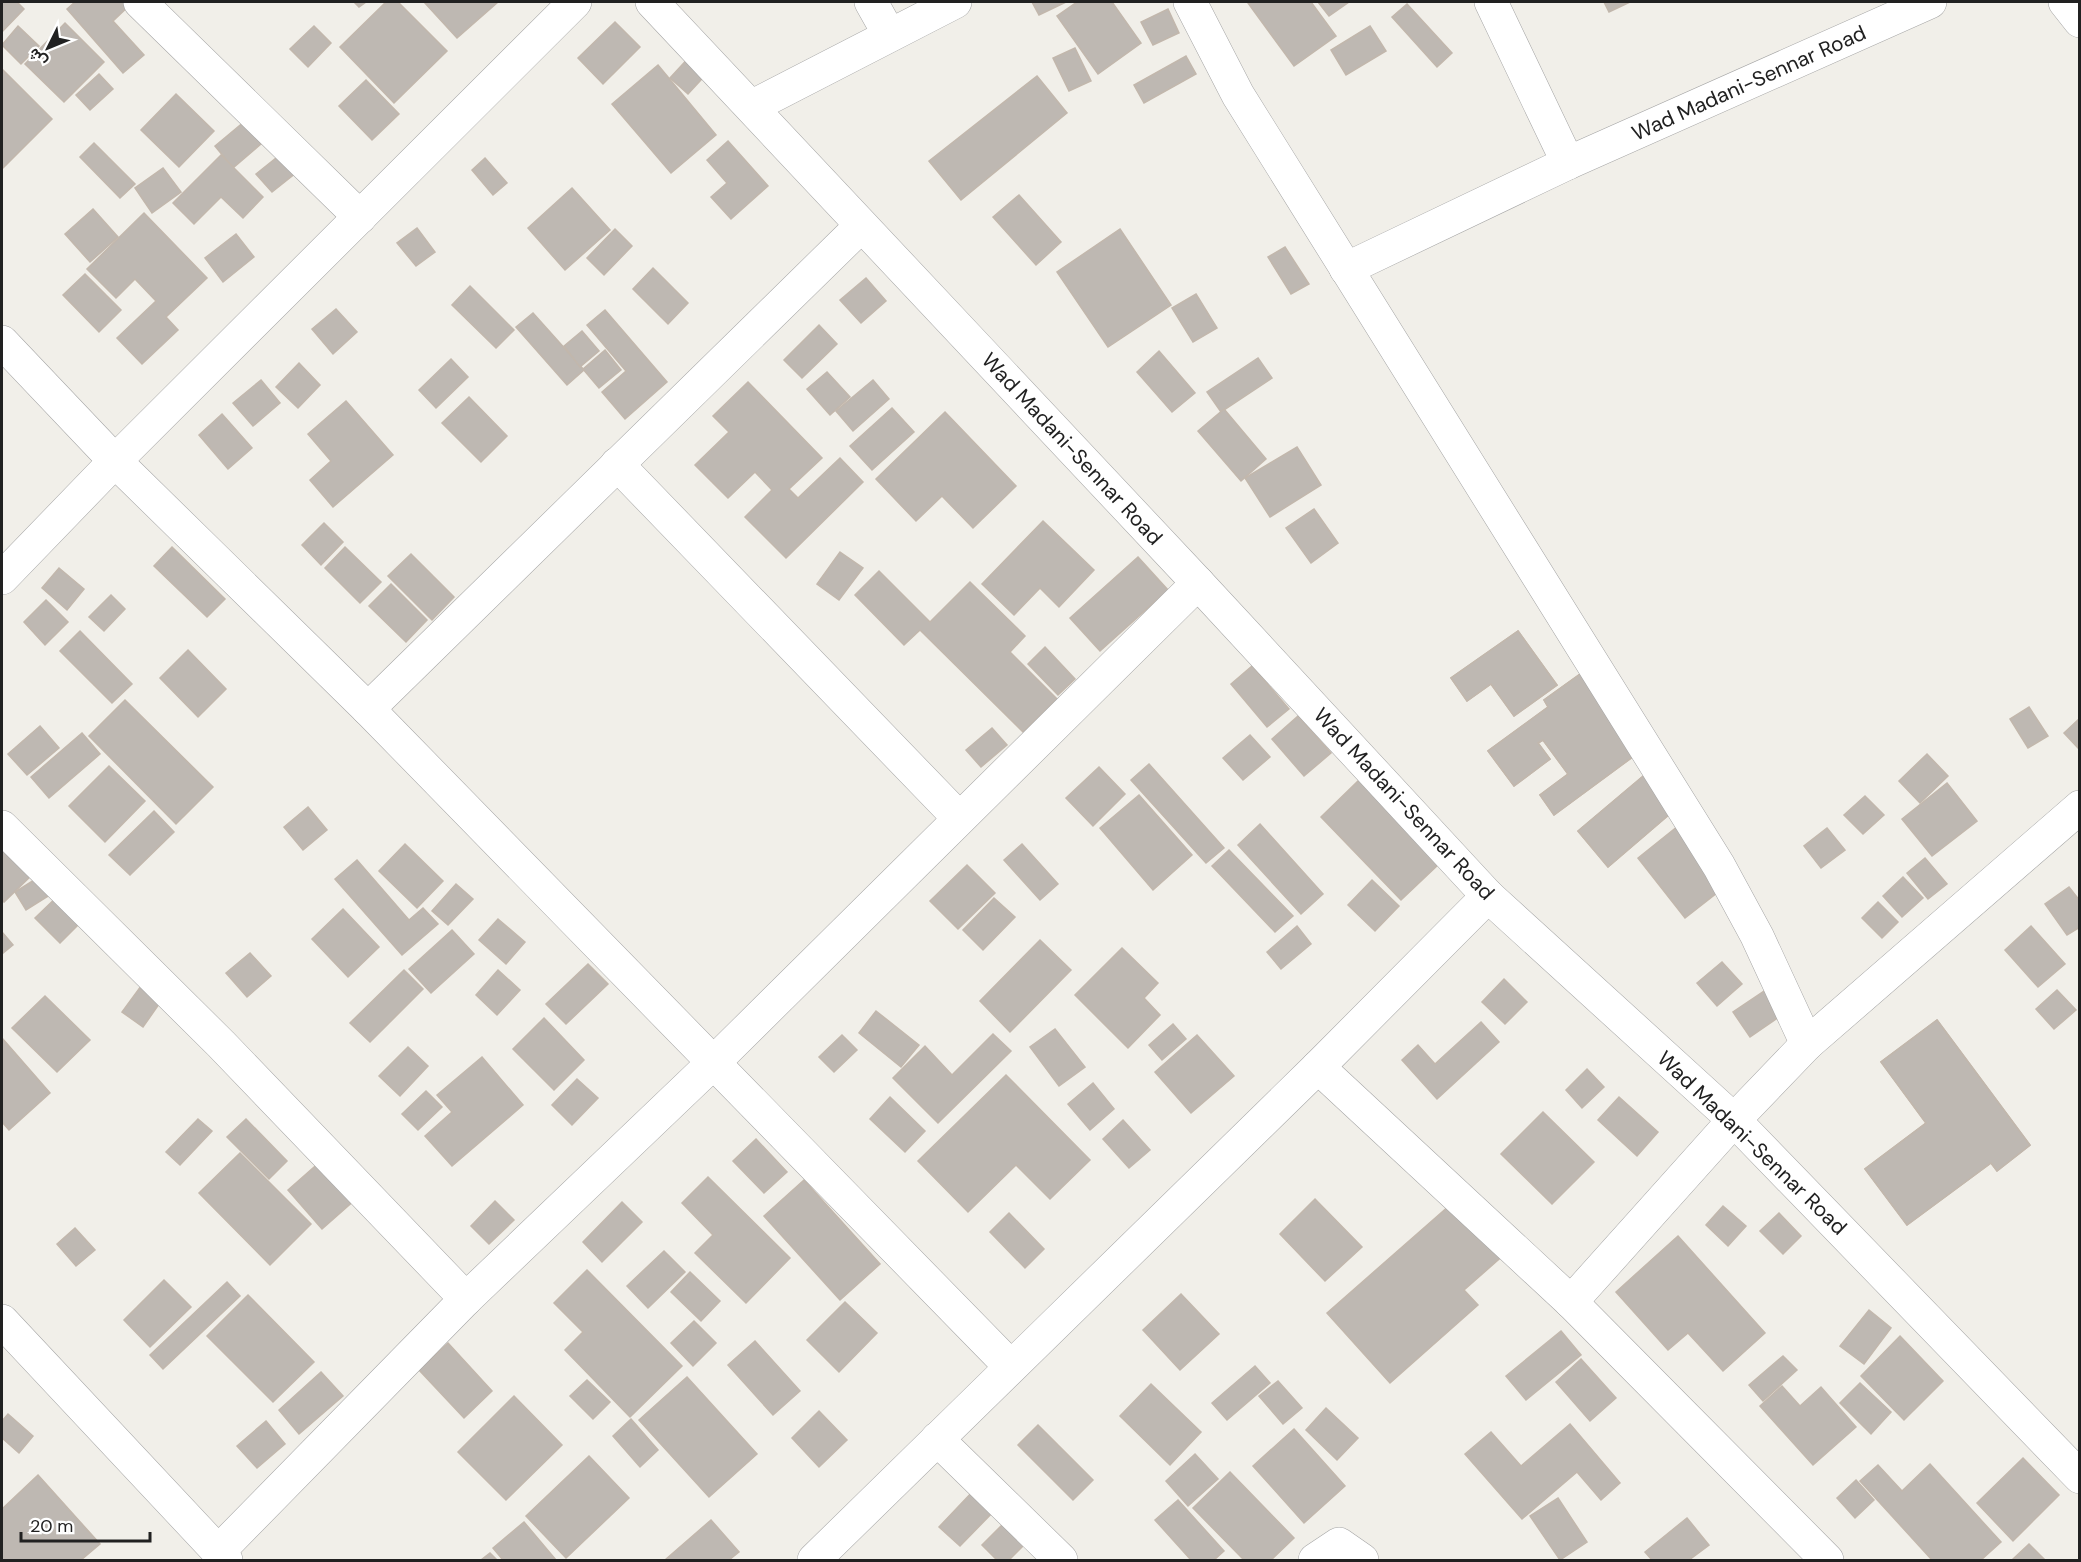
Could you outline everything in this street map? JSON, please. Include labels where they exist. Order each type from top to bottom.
[{"type":"street","points":[[140,2],[360,217]]},
{"type":"street","points":[[2,578],[115,460],[575,2]]},
{"type":"street","name":"Wad Madani-Sennar Road","points":[[652,2],[753,106],[861,226],[1198,583],[1488,896],[1734,1120],[2079,1477]]},
{"type":"street","points":[[872,2],[889,34]]},
{"type":"street","points":[[753,106],[955,2]]},
{"type":"street","points":[[1190,2],[1238,95],[1719,866],[1757,936],[1807,1044]]},
{"type":"street","points":[[1491,2],[1568,163]]},
{"type":"street","name":"Wad Madani-Sennar Road","points":[[1346,269],[1568,163],[1930,2]]},
{"type":"street","points":[[2065,2],[2079,21]]},
{"type":"street","points":[[368,709],[861,226]]},
{"type":"street","points":[[2,342],[115,460],[368,709],[1010,1366]]},
{"type":"street","points":[[617,464],[959,818]]},
{"type":"street","points":[[2,1321],[222,1556],[466,1299],[714,1062],[1198,583]]},
{"type":"street","points":[[1571,1302],[1734,1120],[1807,1044],[2079,807]]},
{"type":"street","points":[[2,827],[221,1044],[466,1299]]},
{"type":"street","points":[[814,1560],[1318,1067],[1488,896]]},
{"type":"street","points":[[1318,1067],[1571,1302],[1827,1560]]},
{"type":"street","points":[[937,1439],[1061,1560]]},
{"type":"street","points":[[1315,1560],[1339,1544],[1362,1560]]},
{"type":"building","points":[[2,2],[17,2],[24,9],[2,32]]},
{"type":"building","points":[[75,2],[133,2],[113,21],[144,55],[123,73],[67,9]]},
{"type":"building","points":[[354,2],[366,2],[359,7]]},
{"type":"building","points":[[386,2],[398,2],[447,51],[394,103],[340,47]]},
{"type":"building","points":[[424,2],[498,2],[457,38]]},
{"type":"building","points":[[1032,2],[1066,2],[1039,15]]},
{"type":"building","points":[[1077,2],[1112,2],[1141,43],[1098,74],[1057,16]]},
{"type":"building","points":[[1311,2],[1336,36],[1294,66],[1248,3]]},
{"type":"building","points":[[1318,2],[1349,2],[1329,16]]},
{"type":"building","points":[[1604,2],[1630,2],[1609,12]]},
{"type":"building","points":[[1407,4],[1452,53],[1437,67],[1392,17]]},
{"type":"building","points":[[1168,9],[1179,33],[1153,45],[1141,22]]},
{"type":"building","points":[[615,22],[640,47],[603,84],[578,58]]},
{"type":"building","points":[[65,23],[104,62],[64,102],[25,64]]},
{"type":"building","points":[[18,26],[39,46],[21,64],[2,45]]},
{"type":"building","points":[[314,26],[331,43],[308,67],[290,49]]},
{"type":"building","points":[[1370,26],[1386,51],[1346,75],[1331,50]]},
{"type":"building","points":[[1075,48],[1091,81],[1069,91],[1053,58]]},
{"type":"building","points":[[693,53],[711,69],[688,94],[670,78]]},
{"type":"building","points":[[1186,56],[1196,74],[1144,103],[1134,85]]},
{"type":"building","points":[[658,65],[716,135],[671,173],[612,104]]},
{"type":"building","points":[[2,69],[52,119],[2,169]]},
{"type":"building","points":[[99,74],[113,89],[90,110],[76,95]]},
{"type":"building","points":[[1037,76],[1067,113],[961,200],[929,161]]},
{"type":"building","points":[[366,80],[399,114],[372,140],[339,106]]},
{"type":"building","points":[[176,94],[214,131],[179,167],[141,130]]},
{"type":"building","points":[[251,116],[269,137],[233,168],[215,146]]},
{"type":"building","points":[[728,141],[768,186],[731,219],[711,197],[727,183],[707,160]]},
{"type":"building","points":[[94,143],[135,184],[120,198],[80,157]]},
{"type":"building","points":[[281,154],[296,173],[272,192],[256,174]]},
{"type":"building","points":[[221,155],[263,197],[243,218],[221,197],[194,224],[173,203]]},
{"type":"building","points":[[485,158],[507,183],[493,195],[472,170]]},
{"type":"building","points":[[163,168],[181,192],[152,213],[135,188]]},
{"type":"building","points":[[572,188],[610,230],[565,270],[528,228]]},
{"type":"building","points":[[1019,195],[1061,242],[1036,265],[993,217]]},
{"type":"building","points":[[93,209],[118,237],[90,262],[65,234]]},
{"type":"building","points":[[144,213],[207,278],[166,317],[178,330],[142,364],[117,338],[156,301],[135,279],[116,298],[87,269]]},
{"type":"building","points":[[417,228],[435,252],[416,266],[397,243]]},
{"type":"building","points":[[615,229],[632,246],[604,275],[587,258]]},
{"type":"building","points":[[1120,229],[1171,305],[1108,347],[1057,272]]},
{"type":"building","points":[[236,234],[254,257],[223,282],[205,258]]},
{"type":"building","points":[[1285,247],[1309,284],[1291,294],[1268,257]]},
{"type":"building","points":[[653,268],[688,303],[668,324],[633,289]]},
{"type":"building","points":[[85,274],[121,310],[99,332],[63,295]]},
{"type":"building","points":[[866,278],[886,301],[861,323],[840,300]]},
{"type":"building","points":[[470,286],[514,330],[496,348],[452,305]]},
{"type":"building","points":[[1196,294],[1217,328],[1193,342],[1172,308]]},
{"type":"building","points":[[336,309],[357,332],[333,354],[312,329]]},
{"type":"building","points":[[605,310],[667,382],[625,419],[602,392],[626,371],[587,325]]},
{"type":"building","points":[[533,313],[584,370],[567,385],[516,327]]},
{"type":"building","points":[[819,325],[837,344],[802,378],[784,360]]},
{"type":"building","points":[[582,331],[599,351],[580,367],[564,346]]},
{"type":"building","points":[[605,350],[621,370],[599,388],[583,369]]},
{"type":"building","points":[[1159,351],[1195,393],[1172,412],[1137,372]]},
{"type":"building","points":[[1258,358],[1272,378],[1221,412],[1207,392]]},
{"type":"building","points":[[451,359],[468,377],[436,408],[419,390]]},
{"type":"building","points":[[299,363],[320,385],[298,408],[276,387]]},
{"type":"building","points":[[827,372],[850,397],[830,415],[807,389]]},
{"type":"building","points":[[261,380],[280,403],[253,426],[233,403]]},
{"type":"building","points":[[873,380],[889,399],[853,431],[836,411]]},
{"type":"building","points":[[748,382],[822,458],[789,489],[798,498],[840,458],[863,482],[786,558],[745,517],[772,490],[755,472],[728,498],[695,465],[729,432],[713,416]]},
{"type":"building","points":[[469,397],[507,436],[481,462],[442,423]]},
{"type":"building","points":[[346,401],[393,455],[333,507],[310,480],[331,461],[308,434]]},
{"type":"building","points":[[892,408],[914,432],[872,470],[850,446]]},
{"type":"building","points":[[1224,409],[1266,459],[1241,481],[1198,431]]},
{"type":"building","points":[[945,412],[1016,486],[973,528],[942,496],[916,521],[876,479]]},
{"type":"building","points":[[222,414],[252,448],[228,469],[199,435]]},
{"type":"building","points":[[1297,447],[1321,485],[1270,517],[1245,478]]},
{"type":"building","points":[[1314,509],[1338,543],[1311,563],[1286,528]]},
{"type":"building","points":[[1043,521],[1094,570],[1059,607],[1040,588],[1014,615],[982,584]]},
{"type":"building","points":[[324,523],[343,542],[321,565],[302,545]]},
{"type":"building","points":[[172,547],[225,599],[207,617],[154,566]]},
{"type":"building","points":[[345,547],[381,582],[360,603],[325,568]]},
{"type":"building","points":[[840,552],[863,568],[839,600],[817,584]]},
{"type":"building","points":[[411,554],[454,597],[432,620],[388,576]]},
{"type":"building","points":[[1138,557],[1168,590],[1100,651],[1070,618]]},
{"type":"building","points":[[59,568],[84,589],[67,610],[42,588]]},
{"type":"building","points":[[879,571],[930,622],[970,582],[1025,636],[1010,652],[1057,699],[1023,732],[920,630],[904,645],[855,595]]},
{"type":"building","points":[[391,584],[427,620],[406,642],[369,606]]},
{"type":"building","points":[[111,595],[125,609],[104,631],[89,617]]},
{"type":"building","points":[[46,600],[68,622],[45,645],[24,622]]},
{"type":"building","points":[[80,631],[132,684],[112,703],[60,651]]},
{"type":"building","points":[[1518,631],[1557,685],[1514,716],[1491,684],[1467,701],[1451,678]]},
{"type":"building","points":[[1518,631],[1557,685],[1514,716],[1491,684],[1467,701],[1451,678]]},
{"type":"building","points":[[1045,647],[1075,679],[1058,695],[1028,664]]},
{"type":"building","points":[[188,650],[226,689],[198,717],[160,678]]},
{"type":"building","points":[[1252,666],[1289,709],[1267,727],[1231,684]]},
{"type":"building","points":[[1587,669],[1638,753],[1554,815],[1540,795],[1568,774],[1543,740],[1538,743],[1550,759],[1514,786],[1488,751],[1548,707],[1544,700]]},
{"type":"building","points":[[1587,669],[1638,753],[1554,815],[1540,795],[1568,774],[1543,740],[1538,743],[1550,759],[1514,786],[1488,751],[1548,707],[1544,700]]},
{"type":"building","points":[[125,700],[213,787],[176,824],[89,736]]},
{"type":"building","points":[[2029,707],[2048,736],[2028,748],[2010,719]]},
{"type":"building","points":[[1298,716],[1331,753],[1304,776],[1272,739]]},
{"type":"building","points":[[2078,720],[2080,721],[2080,750],[2064,733]]},
{"type":"building","points":[[40,726],[59,748],[27,775],[8,754]]},
{"type":"building","points":[[992,728],[1007,745],[981,767],[966,750]]},
{"type":"building","points":[[82,733],[100,754],[49,798],[31,777]]},
{"type":"building","points":[[1250,735],[1270,757],[1243,780],[1223,758]]},
{"type":"building","points":[[1927,754],[1948,776],[1920,803],[1899,781]]},
{"type":"building","points":[[1149,764],[1224,848],[1206,863],[1131,780]]},
{"type":"building","points":[[109,766],[145,801],[105,842],[69,806]]},
{"type":"building","points":[[1099,767],[1125,794],[1093,826],[1066,798]]},
{"type":"building","points":[[1648,772],[1678,807],[1608,867],[1578,831]]},
{"type":"building","points":[[1648,772],[1678,807],[1608,867],[1578,831]]},
{"type":"building","points":[[1360,779],[1440,863],[1401,900],[1321,817]]},
{"type":"building","points":[[1947,783],[1977,821],[1932,856],[1902,819]]},
{"type":"building","points":[[1139,795],[1192,855],[1153,890],[1100,828]]},
{"type":"building","points":[[1865,796],[1884,815],[1863,834],[1844,815]]},
{"type":"building","points":[[308,807],[327,830],[303,850],[284,827]]},
{"type":"building","points":[[154,811],[174,832],[130,875],[109,855]]},
{"type":"building","points":[[1260,824],[1323,894],[1301,914],[1238,845]]},
{"type":"building","points":[[1678,826],[1726,886],[1685,918],[1638,858]]},
{"type":"building","points":[[1827,828],[1845,850],[1821,868],[1804,846]]},
{"type":"building","points":[[2,836],[36,871],[4,902],[2,899]]},
{"type":"building","points":[[405,844],[443,881],[417,908],[379,871]]},
{"type":"building","points":[[1022,844],[1058,884],[1040,900],[1004,860]]},
{"type":"building","points":[[1229,850],[1293,916],[1275,932],[1212,866]]},
{"type":"building","points":[[1925,858],[1947,884],[1928,899],[1907,873]]},
{"type":"building","points":[[357,860],[409,920],[423,908],[438,924],[402,955],[335,879]]},
{"type":"building","points":[[967,865],[995,893],[958,929],[930,901]]},
{"type":"building","points":[[42,875],[53,893],[26,910],[15,892]]},
{"type":"building","points":[[1903,877],[1923,898],[1902,917],[1883,896]]},
{"type":"building","points":[[1372,880],[1399,906],[1375,931],[1348,905]]},
{"type":"building","points":[[456,884],[473,899],[448,925],[432,911]]},
{"type":"building","points":[[2069,887],[2080,901],[2080,927],[2067,935],[2045,904]]},
{"type":"building","points":[[62,892],[86,917],[60,943],[35,918]]},
{"type":"building","points":[[994,898],[1015,917],[983,950],[963,930]]},
{"type":"building","points":[[1878,902],[1898,922],[1882,938],[1862,918]]},
{"type":"building","points":[[343,909],[379,947],[348,977],[312,939]]},
{"type":"building","points":[[498,919],[525,942],[506,964],[479,940]]},
{"type":"building","points":[[1297,926],[1311,944],[1281,969],[1267,952]]},
{"type":"building","points":[[2031,926],[2065,964],[2038,987],[2005,950]]},
{"type":"building","points":[[452,930],[474,954],[431,993],[409,969]]},
{"type":"building","points":[[2,932],[13,945],[2,954]]},
{"type":"building","points":[[1040,940],[1071,970],[1010,1032],[980,1001]]},
{"type":"building","points":[[1122,948],[1158,983],[1144,998],[1160,1015],[1128,1048],[1075,995]]},
{"type":"building","points":[[250,953],[271,976],[247,997],[226,973]]},
{"type":"building","points":[[1722,962],[1742,984],[1717,1006],[1697,983]]},
{"type":"building","points":[[588,964],[608,984],[566,1024],[546,1004]]},
{"type":"building","points":[[404,970],[423,989],[370,1042],[350,1023]]},
{"type":"building","points":[[498,970],[520,990],[497,1015],[476,995]]},
{"type":"building","points":[[1504,979],[1527,1002],[1505,1024],[1482,1002]]},
{"type":"building","points":[[1779,981],[1795,1006],[1750,1037],[1733,1012]]},
{"type":"building","points":[[144,982],[164,997],[143,1027],[122,1012]]},
{"type":"building","points":[[2057,990],[2076,1010],[2054,1029],[2036,1009]]},
{"type":"building","points":[[45,996],[90,1040],[57,1072],[12,1028]]},
{"type":"building","points":[[876,1011],[919,1045],[901,1067],[859,1033]]},
{"type":"building","points":[[544,1018],[584,1060],[554,1090],[513,1049]]},
{"type":"building","points":[[1937,1020],[2030,1145],[1997,1171],[1991,1163],[1907,1225],[1865,1169],[1926,1123],[1881,1062]]},
{"type":"building","points":[[1937,1020],[2030,1145],[1997,1171],[1991,1163],[1907,1225],[1865,1169],[1926,1123],[1881,1062]]},
{"type":"building","points":[[1481,1022],[1499,1042],[1437,1099],[1402,1060],[1418,1045],[1435,1064]]},
{"type":"building","points":[[1173,1024],[1186,1039],[1162,1060],[1149,1045]]},
{"type":"building","points":[[1055,1029],[1085,1067],[1059,1086],[1030,1047]]},
{"type":"building","points":[[993,1034],[1011,1051],[938,1123],[893,1078],[925,1046],[952,1075]]},
{"type":"building","points":[[842,1035],[857,1050],[834,1072],[819,1057]]},
{"type":"building","points":[[1197,1035],[1234,1076],[1191,1113],[1155,1072]]},
{"type":"building","points":[[2,1038],[50,1093],[9,1130],[2,1122]]},
{"type":"building","points":[[408,1047],[428,1066],[400,1096],[379,1076]]},
{"type":"building","points":[[482,1057],[523,1105],[452,1166],[425,1136],[452,1112],[437,1095]]},
{"type":"building","points":[[1587,1069],[1604,1087],[1582,1108],[1566,1090]]},
{"type":"building","points":[[1006,1075],[1090,1160],[1050,1199],[1016,1165],[968,1212],[918,1161]]},
{"type":"building","points":[[577,1079],[598,1098],[572,1125],[552,1105]]},
{"type":"building","points":[[1093,1083],[1114,1109],[1090,1130],[1068,1104]]},
{"type":"building","points":[[426,1091],[442,1107],[418,1130],[402,1114]]},
{"type":"building","points":[[890,1097],[925,1131],[905,1152],[870,1119]]},
{"type":"building","points":[[1619,1097],[1658,1132],[1637,1156],[1598,1120]]},
{"type":"building","points":[[1543,1112],[1594,1162],[1552,1204],[1501,1154]]},
{"type":"building","points":[[198,1119],[212,1131],[180,1165],[166,1152]]},
{"type":"building","points":[[246,1119],[287,1161],[269,1179],[227,1137]]},
{"type":"building","points":[[1123,1120],[1150,1150],[1129,1168],[1103,1139]]},
{"type":"building","points":[[756,1139],[787,1172],[764,1193],[733,1161]]},
{"type":"building","points":[[240,1153],[311,1224],[270,1265],[199,1193]]},
{"type":"building","points":[[322,1160],[356,1199],[322,1229],[288,1190]]},
{"type":"building","points":[[708,1177],[790,1258],[746,1303],[695,1253],[713,1235],[682,1203]]},
{"type":"building","points":[[804,1180],[880,1264],[840,1300],[764,1216]]},
{"type":"building","points":[[1458,1198],[1506,1253],[1464,1290],[1478,1305],[1390,1383],[1327,1313]]},
{"type":"building","points":[[1315,1199],[1362,1247],[1325,1281],[1280,1234]]},
{"type":"building","points":[[495,1201],[514,1220],[489,1244],[471,1226]]},
{"type":"building","points":[[622,1202],[642,1222],[602,1262],[583,1242]]},
{"type":"building","points":[[1723,1206],[1746,1226],[1728,1246],[1706,1225]]},
{"type":"building","points":[[1009,1213],[1044,1249],[1025,1268],[990,1232]]},
{"type":"building","points":[[1779,1213],[1801,1236],[1783,1254],[1760,1231]]},
{"type":"building","points":[[75,1228],[95,1250],[76,1266],[57,1244]]},
{"type":"building","points":[[1678,1236],[1765,1333],[1723,1371],[1688,1333],[1668,1350],[1616,1292]]},
{"type":"building","points":[[664,1251],[685,1272],[648,1308],[627,1286]]},
{"type":"building","points":[[587,1270],[682,1366],[630,1417],[565,1350],[583,1332],[554,1303]]},
{"type":"building","points":[[690,1272],[720,1301],[701,1321],[671,1292]]},
{"type":"building","points":[[164,1280],[191,1307],[150,1347],[124,1320]]},
{"type":"building","points":[[227,1282],[240,1296],[163,1369],[150,1355]]},
{"type":"building","points":[[1181,1294],[1219,1334],[1180,1370],[1143,1330]]},
{"type":"building","points":[[248,1295],[314,1362],[273,1402],[207,1336]]},
{"type":"building","points":[[845,1302],[877,1333],[839,1372],[807,1340]]},
{"type":"building","points":[[1869,1310],[1891,1328],[1864,1364],[1840,1346]]},
{"type":"building","points":[[694,1321],[716,1343],[693,1366],[671,1343]]},
{"type":"building","points":[[1561,1331],[1581,1355],[1526,1400],[1506,1376]]},
{"type":"building","points":[[1900,1336],[1943,1381],[1904,1420],[1861,1376]]},
{"type":"building","points":[[755,1341],[800,1391],[773,1415],[728,1365]]},
{"type":"building","points":[[448,1343],[492,1391],[464,1418],[419,1370]]},
{"type":"building","points":[[1783,1356],[1797,1370],[1763,1401],[1749,1385]]},
{"type":"building","points":[[1581,1359],[1616,1398],[1590,1421],[1556,1382]]},
{"type":"building","points":[[1255,1366],[1270,1383],[1227,1420],[1212,1403]]},
{"type":"building","points":[[321,1372],[343,1396],[299,1434],[279,1410]]},
{"type":"building","points":[[687,1377],[757,1454],[709,1497],[639,1420]]},
{"type":"building","points":[[587,1380],[610,1402],[593,1419],[570,1396]]},
{"type":"building","points":[[1278,1381],[1302,1408],[1283,1424],[1259,1396]]},
{"type":"building","points":[[1860,1383],[1891,1412],[1871,1434],[1840,1403]]},
{"type":"building","points":[[1151,1384],[1201,1432],[1170,1465],[1120,1416]]},
{"type":"building","points":[[1782,1386],[1800,1406],[1821,1387],[1856,1427],[1813,1465],[1760,1406]]},
{"type":"building","points":[[514,1396],[562,1445],[506,1500],[458,1452]]},
{"type":"building","points":[[1326,1408],[1358,1438],[1337,1460],[1306,1430]]},
{"type":"building","points":[[819,1411],[847,1440],[819,1467],[792,1438]]},
{"type":"building","points":[[8,1414],[33,1436],[19,1453],[2,1438],[2,1421]]},
{"type":"building","points":[[631,1419],[658,1450],[640,1467],[613,1436]]},
{"type":"building","points":[[266,1421],[285,1444],[257,1468],[237,1446]]},
{"type":"building","points":[[1570,1424],[1620,1483],[1601,1500],[1577,1472],[1522,1519],[1465,1454],[1491,1432],[1521,1466]]},
{"type":"building","points":[[1038,1425],[1093,1480],[1073,1500],[1018,1445]]},
{"type":"building","points":[[1294,1429],[1345,1486],[1304,1523],[1253,1466]]},
{"type":"building","points":[[1195,1454],[1218,1479],[1188,1506],[1166,1481]]},
{"type":"building","points":[[589,1456],[629,1498],[566,1558],[526,1516]]},
{"type":"building","points":[[2023,1458],[2059,1495],[2013,1541],[1977,1503]]},
{"type":"building","points":[[1930,1464],[2001,1542],[1981,1560],[1932,1560],[1860,1481],[1878,1465],[1902,1491]]},
{"type":"building","points":[[1230,1472],[1294,1538],[1271,1560],[1244,1560],[1193,1508]]},
{"type":"building","points":[[38,1475],[100,1544],[81,1560],[2,1560],[2,1509]]},
{"type":"building","points":[[1856,1480],[1874,1500],[1855,1518],[1837,1498]]},
{"type":"building","points":[[975,1489],[996,1509],[960,1546],[939,1527]]},
{"type":"building","points":[[1558,1498],[1587,1542],[1560,1560],[1530,1516]]},
{"type":"building","points":[[1178,1500],[1224,1551],[1214,1560],[1191,1560],[1155,1520]]},
{"type":"building","points":[[1687,1518],[1709,1545],[1689,1560],[1652,1560],[1645,1552]]},
{"type":"building","points":[[711,1520],[739,1552],[729,1560],[665,1560]]},
{"type":"building","points":[[1007,1520],[1028,1541],[1009,1560],[997,1560],[982,1545]]},
{"type":"building","points":[[524,1522],[556,1560],[503,1560],[493,1548]]},
{"type":"building","points":[[2029,1544],[2045,1560],[2012,1560]]},
{"type":"building","points":[[490,1553],[497,1560],[481,1560]]}]
